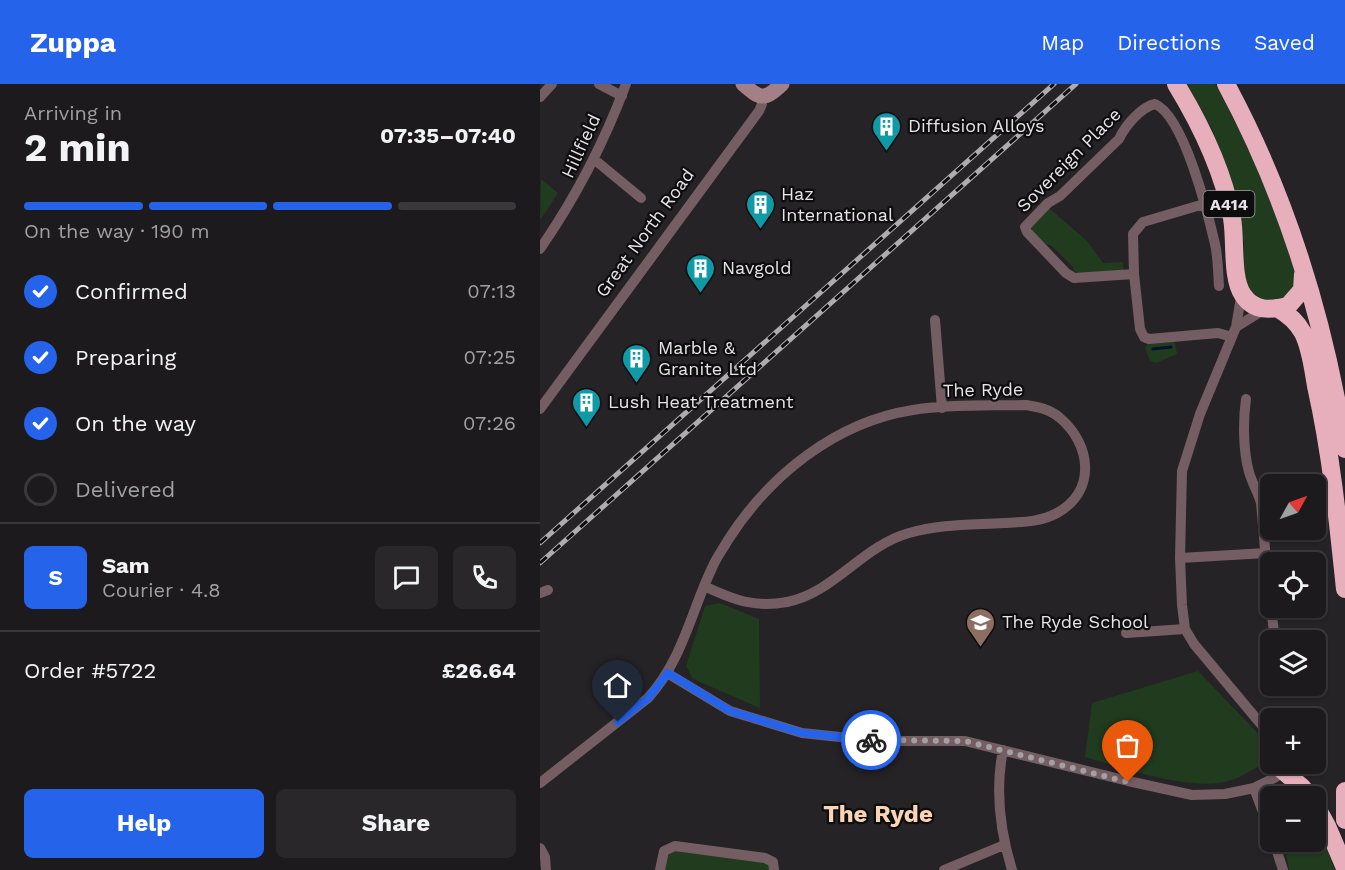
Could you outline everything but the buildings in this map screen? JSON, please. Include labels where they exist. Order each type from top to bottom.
[{"type":"highway","name":"A414","points":[[1176,84],[1209,144],[1226,194],[1235,240],[1238,283],[1243,296]]},
{"type":"highway","name":"A414","points":[[1226,84],[1247,123],[1281,204],[1322,334],[1345,449]]},
{"type":"highway","points":[[1271,309],[1288,306],[1296,299],[1302,290],[1303,272]]},
{"type":"highway","points":[[1243,296],[1256,307],[1287,314],[1301,330],[1309,349],[1334,489],[1345,590]]},
{"type":"highway","points":[[1290,774],[1301,786]]},
{"type":"highway","points":[[1345,791],[1345,820]]},
{"type":"highway","points":[[1326,824],[1345,868]]},
{"type":"street","points":[[540,97],[552,84]]},
{"type":"street","points":[[599,84],[622,96]]},
{"type":"street","name":"Hillfield","points":[[540,249],[572,202],[595,160],[626,84]]},
{"type":"street","points":[[742,84],[761,97],[767,96],[782,84]]},
{"type":"street","name":"Great North Road","points":[[540,410],[759,111],[762,104],[761,97]]},
{"type":"street","name":"Sovereign Place","points":[[1134,274],[1074,278],[1066,273],[1027,232],[1025,227],[1048,203],[1060,196],[1119,139],[1123,129],[1149,106],[1155,104],[1161,107],[1177,128],[1187,149],[1204,204]]},
{"type":"street","points":[[595,160],[641,198]]},
{"type":"street","points":[[1219,286],[1216,245],[1204,204],[1143,222],[1138,227],[1132,239],[1140,329],[1144,337],[1153,339],[1234,332],[1271,309]]},
{"type":"street","points":[[1243,296],[1234,332],[1200,414],[1182,471],[1180,558],[1185,629],[1207,660],[1260,723]]},
{"type":"street","points":[[934,320],[942,408]]},
{"type":"street","points":[[1246,399],[1244,417],[1248,470],[1261,503],[1266,552]]},
{"type":"street","name":"The Ryde","points":[[540,783],[648,698],[675,662],[704,586],[713,565],[742,519],[765,493],[804,457],[826,442],[879,417],[913,410],[1026,405],[1042,407],[1059,417],[1079,441],[1085,456],[1085,479],[1079,492],[1057,513],[1038,521],[937,527],[907,533],[877,547],[810,595],[790,601],[749,604],[734,600],[704,586]]},
{"type":"street","points":[[1180,558],[1260,553]]},
{"type":"street","points":[[1126,633],[1185,629]]},
{"type":"street","points":[[668,673],[730,711],[802,733],[878,741],[965,741],[1128,782],[1192,795],[1225,794],[1254,788],[1278,774]]},
{"type":"street","points":[[1003,750],[1000,765],[999,819],[1012,870]]},
{"type":"street","points":[[1254,788],[1260,804]]},
{"type":"street","points":[[944,870],[1004,845]]},
{"type":"street","points":[[660,870],[664,851],[675,846],[765,858],[773,862],[774,870]]},
{"type":"street","points":[[540,848],[546,857],[546,870]]},
{"type":"street","points":[[1277,852],[1283,870]]},
{"type":"green space","points":[[1186,84],[1215,84],[1265,186],[1289,247],[1294,271],[1294,288],[1283,298],[1268,303],[1251,295],[1242,267],[1244,243],[1227,168],[1212,129]]},
{"type":"green space","points":[[541,179],[558,193],[541,219],[540,218]]},
{"type":"green space","points":[[1049,208],[1087,241],[1103,263],[1123,262],[1124,270],[1080,273],[1073,271],[1073,267],[1052,246],[1045,244],[1030,230],[1031,224]]},
{"type":"green space","points":[[1175,342],[1177,354],[1156,363],[1150,361],[1145,348],[1148,343]]},
{"type":"green space","points":[[720,603],[759,619],[760,708],[693,679],[686,666],[705,606]]},
{"type":"green space","points":[[1198,671],[1260,736],[1260,765],[1232,780],[1198,783],[1158,778],[1085,757],[1092,703]]},
{"type":"green space","points":[[1326,848],[1335,870],[1289,870],[1285,852],[1326,852]]},
{"type":"green space","points":[[677,851],[763,861],[769,865],[770,870],[665,870],[667,857]]},
{"type":"waterway","points":[[1153,349],[1171,347]]},
{"type":"railway","points":[[540,543],[1054,84]]},
{"type":"railway","points":[[540,563],[1076,84]]},
{"type":"way so far","points":[[871,740],[965,741],[1128,782]]},
{"type":"place","name":"Diffusion Alloys","points":[[887,152]]},
{"type":"place","name":"Haz International","points":[[760,230]]},
{"type":"place","name":"Navgold","points":[[701,294]]},
{"type":"place","name":"Marble & Granite Ltd","points":[[637,384]]},
{"type":"place","name":"Lush Heat Treatment","points":[[587,428]]},
{"type":"place","name":"The Ryde School","points":[[981,648]]},
{"type":"district","name":"The Ryde","points":[[878,814]]},
{"type":"route","points":[[618,722],[648,698],[668,673],[730,711],[802,733],[871,740]]}]
